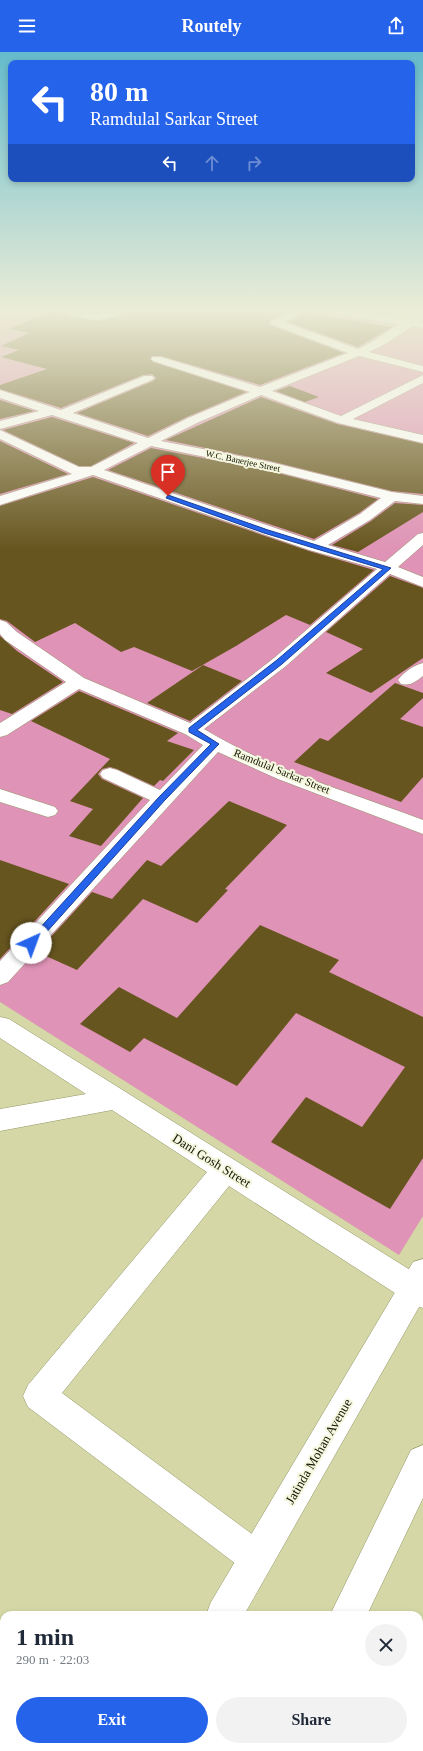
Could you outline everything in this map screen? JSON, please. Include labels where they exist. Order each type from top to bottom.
[{"type":"street","points":[[0,425],[56,412],[112,391]]},
{"type":"street","points":[[0,501],[93,471],[177,426],[259,391]]},
{"type":"street","points":[[261,391],[342,420],[423,439]]},
{"type":"street","points":[[342,420],[397,391]]},
{"type":"street","name":"W.C. Banerjee Street","points":[[0,394],[149,442],[270,466],[392,496],[421,496]]},
{"type":"street","points":[[0,434],[77,471],[93,471],[314,547],[388,568],[423,582]]},
{"type":"street","points":[[314,547],[365,517],[392,496]]},
{"type":"street","points":[[192,730],[280,662],[423,537]]},
{"type":"street","name":"Ramdulal Sarkar Street","points":[[0,625],[11,636],[78,682],[192,730],[215,744],[285,775],[423,827]]},
{"type":"street","points":[[415,682],[423,668]]},
{"type":"street","points":[[3,726],[78,682]]},
{"type":"street","points":[[0,976],[83,888],[162,798],[215,744]]},
{"type":"street","points":[[110,774],[162,798]]},
{"type":"street","points":[[0,795],[48,811]]},
{"type":"street","name":"Dani Gosh Street","points":[[0,1026],[226,1169],[420,1285]]},
{"type":"street","points":[[0,1120],[115,1099]]},
{"type":"street","points":[[226,1169],[39,1396],[256,1558]]},
{"type":"street","name":"Jatinda Mohan Avenue","points":[[226,1611],[256,1558],[420,1285]]},
{"type":"street","points":[[350,1611],[423,1462]]},
{"type":"shaded area","points":[[0,391],[423,391],[423,1216],[399,1255],[0,1002]]},
{"type":"building","points":[[7,391],[103,391],[61,408]]},
{"type":"building","points":[[129,391],[246,392],[187,417],[148,436],[77,413]]},
{"type":"building","points":[[277,391],[304,391],[319,397],[305,402]]},
{"type":"building","points":[[261,397],[337,424],[423,444],[423,494],[392,491],[270,461],[166,440]]},
{"type":"building","points":[[0,400],[34,411],[0,419]]},
{"type":"building","points":[[52,417],[134,443],[91,466],[79,466],[3,430]]},
{"type":"building","points":[[0,441],[68,474],[0,494]]},
{"type":"building","points":[[151,448],[270,471],[378,499],[359,513],[314,539],[108,470]]},
{"type":"building","points":[[93,477],[309,551],[374,570],[310,625],[286,615],[192,671],[134,647],[121,652],[75,623],[35,642],[7,621],[0,619],[0,506]]},
{"type":"building","points":[[395,503],[423,505],[423,512],[358,552],[332,545],[371,521]]},
{"type":"building","points":[[390,576],[423,588],[423,658],[371,693],[326,673],[363,649],[326,632]]},
{"type":"building","points":[[0,636],[17,651],[63,682],[12,714],[0,710]]},
{"type":"building","points":[[203,665],[242,681],[190,721],[147,703]]},
{"type":"building","points":[[395,683],[423,693],[423,698],[400,719],[423,727],[423,777],[401,802],[294,762],[320,738],[328,741]]},
{"type":"building","points":[[79,691],[178,733],[167,741],[194,750],[163,781],[160,780],[154,786],[117,769],[110,767],[102,769],[98,774],[102,779],[143,798],[101,846],[69,836],[93,809],[70,801],[110,759],[31,721]]},
{"type":"building","points":[[229,801],[287,825],[225,889],[228,890],[197,923],[143,899],[77,970],[37,952],[92,892],[112,899],[147,860],[161,866]]},
{"type":"building","points":[[0,860],[69,884],[0,959]]},
{"type":"building","points":[[260,925],[339,960],[329,972],[423,1017],[423,1158],[390,1209],[271,1142],[306,1097],[362,1127],[405,1067],[296,1013],[237,1086],[144,1038],[130,1052],[80,1024],[119,987],[177,1018]]},
{"type":"route","points":[[31,943],[83,888],[162,798],[215,744],[192,730],[280,662],[388,568],[266,532],[168,496]]}]
